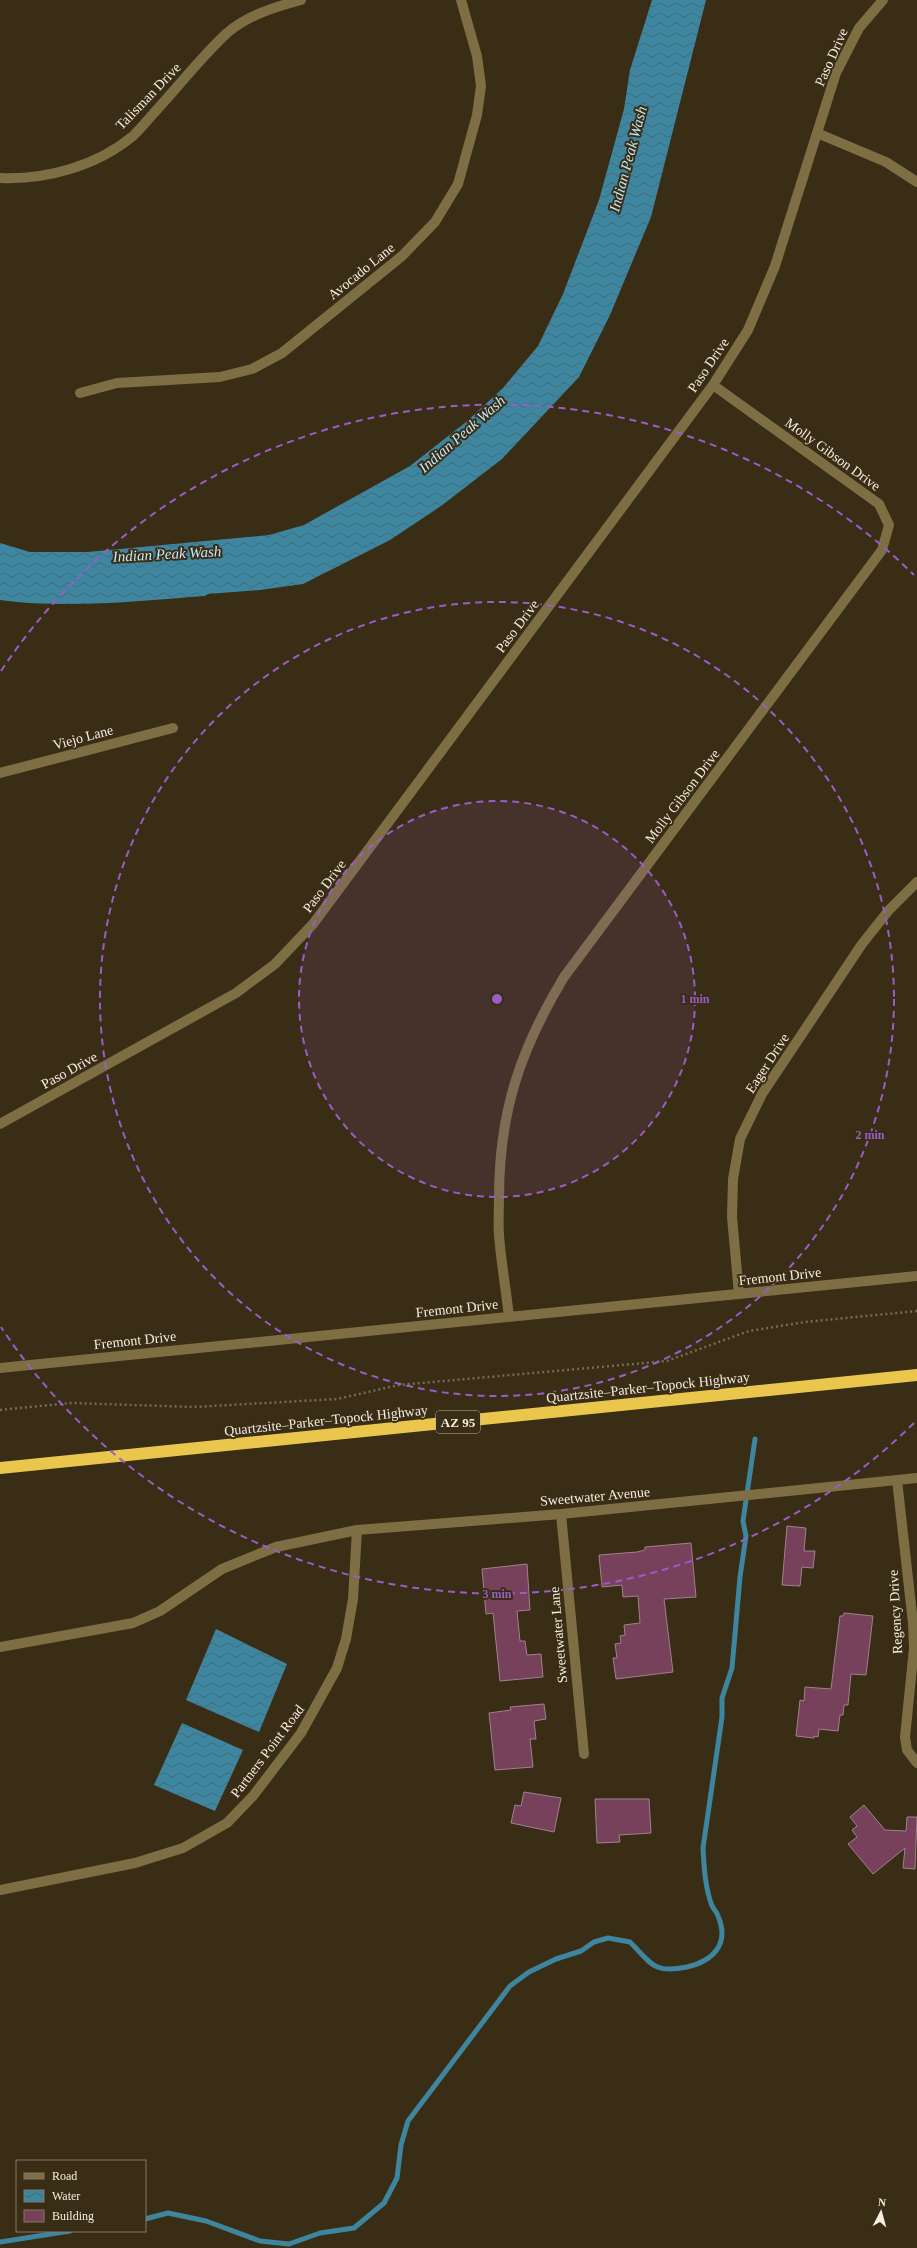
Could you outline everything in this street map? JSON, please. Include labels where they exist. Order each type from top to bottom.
[{"type":"highway","name":"Quartzsite–Parker–Topock Highway","points":[[0,1468],[917,1375]]},
{"type":"street","name":"Talisman Drive","points":[[0,178],[16,179],[54,174],[93,161],[132,136],[228,33],[252,16],[278,6],[301,0]]},
{"type":"street","name":"Avocado Lane","points":[[80,393],[117,383],[220,377],[252,368],[282,353],[402,256],[413,245],[435,222],[458,184],[477,115],[482,86],[477,56],[461,0]]},
{"type":"street","name":"Paso Drive","points":[[0,1124],[236,993],[275,964],[313,924],[714,385],[748,330],[776,266],[836,73],[859,28],[883,0]]},
{"type":"street","points":[[817,133],[886,162],[917,182]]},
{"type":"street","name":"Molly Gibson Drive","points":[[509,1317],[498,1234],[499,1177],[504,1124],[514,1079],[542,1014],[564,977],[882,550],[889,525],[879,504],[714,385]]},
{"type":"street","name":"Viejo Lane","points":[[0,773],[173,728]]},
{"type":"street","name":"Eager Drive","points":[[739,1294],[732,1217],[733,1179],[740,1139],[762,1094],[862,944],[889,910],[917,882]]},
{"type":"street","name":"Fremont Drive","points":[[0,1368],[917,1276]]},
{"type":"street","name":"Sweetwater Avenue","points":[[0,1647],[133,1623],[160,1611],[222,1569],[276,1546],[357,1530],[561,1514],[917,1478]]},
{"type":"street","name":"Regency Drive","points":[[897,1480],[913,1623],[914,1648],[905,1737],[907,1750],[917,1763]]},
{"type":"street","name":"Sweetwater Lane","points":[[561,1514],[584,1754]]},
{"type":"street","name":"Partners Point Road","points":[[0,1890],[135,1863],[183,1848],[227,1823],[253,1796],[301,1733],[338,1668],[346,1639],[353,1599],[357,1530]]},
{"type":"path","points":[[0,1410],[71,1403],[194,1407],[337,1399],[399,1385],[667,1360],[749,1331],[805,1322],[917,1311]]},
{"type":"water","name":"Indian Peak Wash","points":[[652,0],[706,0],[651,217],[610,315],[579,377],[502,459],[441,506],[390,540],[303,584],[260,590],[208,594],[205,596],[128,602],[51,604],[0,600],[0,543],[30,552],[88,552],[269,535],[304,525],[410,466],[466,422],[503,388],[538,346],[563,294],[599,200],[624,109],[630,70]]},
{"type":"water","points":[[216,1629],[287,1664],[259,1732],[186,1700]]},
{"type":"water","points":[[182,1723],[243,1750],[215,1811],[154,1785]]},
{"type":"building","points":[[787,1526],[806,1528],[804,1551],[815,1551],[813,1568],[802,1567],[800,1586],[782,1585]]},
{"type":"building","points":[[691,1543],[696,1597],[664,1599],[673,1672],[616,1679],[613,1658],[617,1658],[615,1644],[621,1643],[620,1636],[625,1635],[624,1625],[640,1623],[638,1596],[623,1597],[622,1585],[602,1587],[599,1555],[637,1552],[645,1550],[645,1547]]},
{"type":"building","points":[[527,1564],[530,1610],[517,1611],[520,1641],[525,1641],[527,1655],[541,1654],[543,1677],[500,1681],[493,1613],[486,1614],[482,1569]]},
{"type":"building","points":[[844,1613],[873,1616],[866,1675],[851,1674],[848,1705],[844,1705],[843,1715],[840,1715],[838,1731],[819,1729],[818,1737],[796,1736],[800,1700],[804,1701],[805,1687],[831,1689],[840,1616],[843,1616]]},
{"type":"building","points":[[544,1704],[546,1719],[534,1721],[536,1739],[530,1739],[533,1767],[495,1770],[489,1713],[511,1710],[510,1707]]},
{"type":"building","points":[[524,1792],[561,1798],[554,1832],[511,1823],[515,1805],[521,1806]]},
{"type":"building","points":[[595,1799],[649,1799],[651,1833],[619,1835],[620,1842],[597,1843]]},
{"type":"building","points":[[864,1805],[885,1830],[906,1831],[907,1817],[917,1817],[915,1869],[903,1868],[905,1848],[873,1874],[848,1844],[857,1837],[852,1830],[857,1826],[850,1817]]},
{"type":"waterway","points":[[146,2219],[168,2213],[206,2221],[260,2241],[289,2244],[320,2233],[354,2228],[384,2203],[397,2178],[401,2145],[408,2121],[510,1986],[529,1972],[556,1959],[581,1951],[594,1942],[608,1938],[630,1942],[648,1961],[660,1968],[667,1969],[676,1969],[696,1964],[711,1956],[717,1950],[722,1935],[721,1926],[707,1890],[703,1848],[722,1717],[722,1698],[732,1668],[740,1577],[746,1536],[743,1521],[755,1439]]},
{"type":"waterway","points":[[0,2242],[64,2232]]}]
